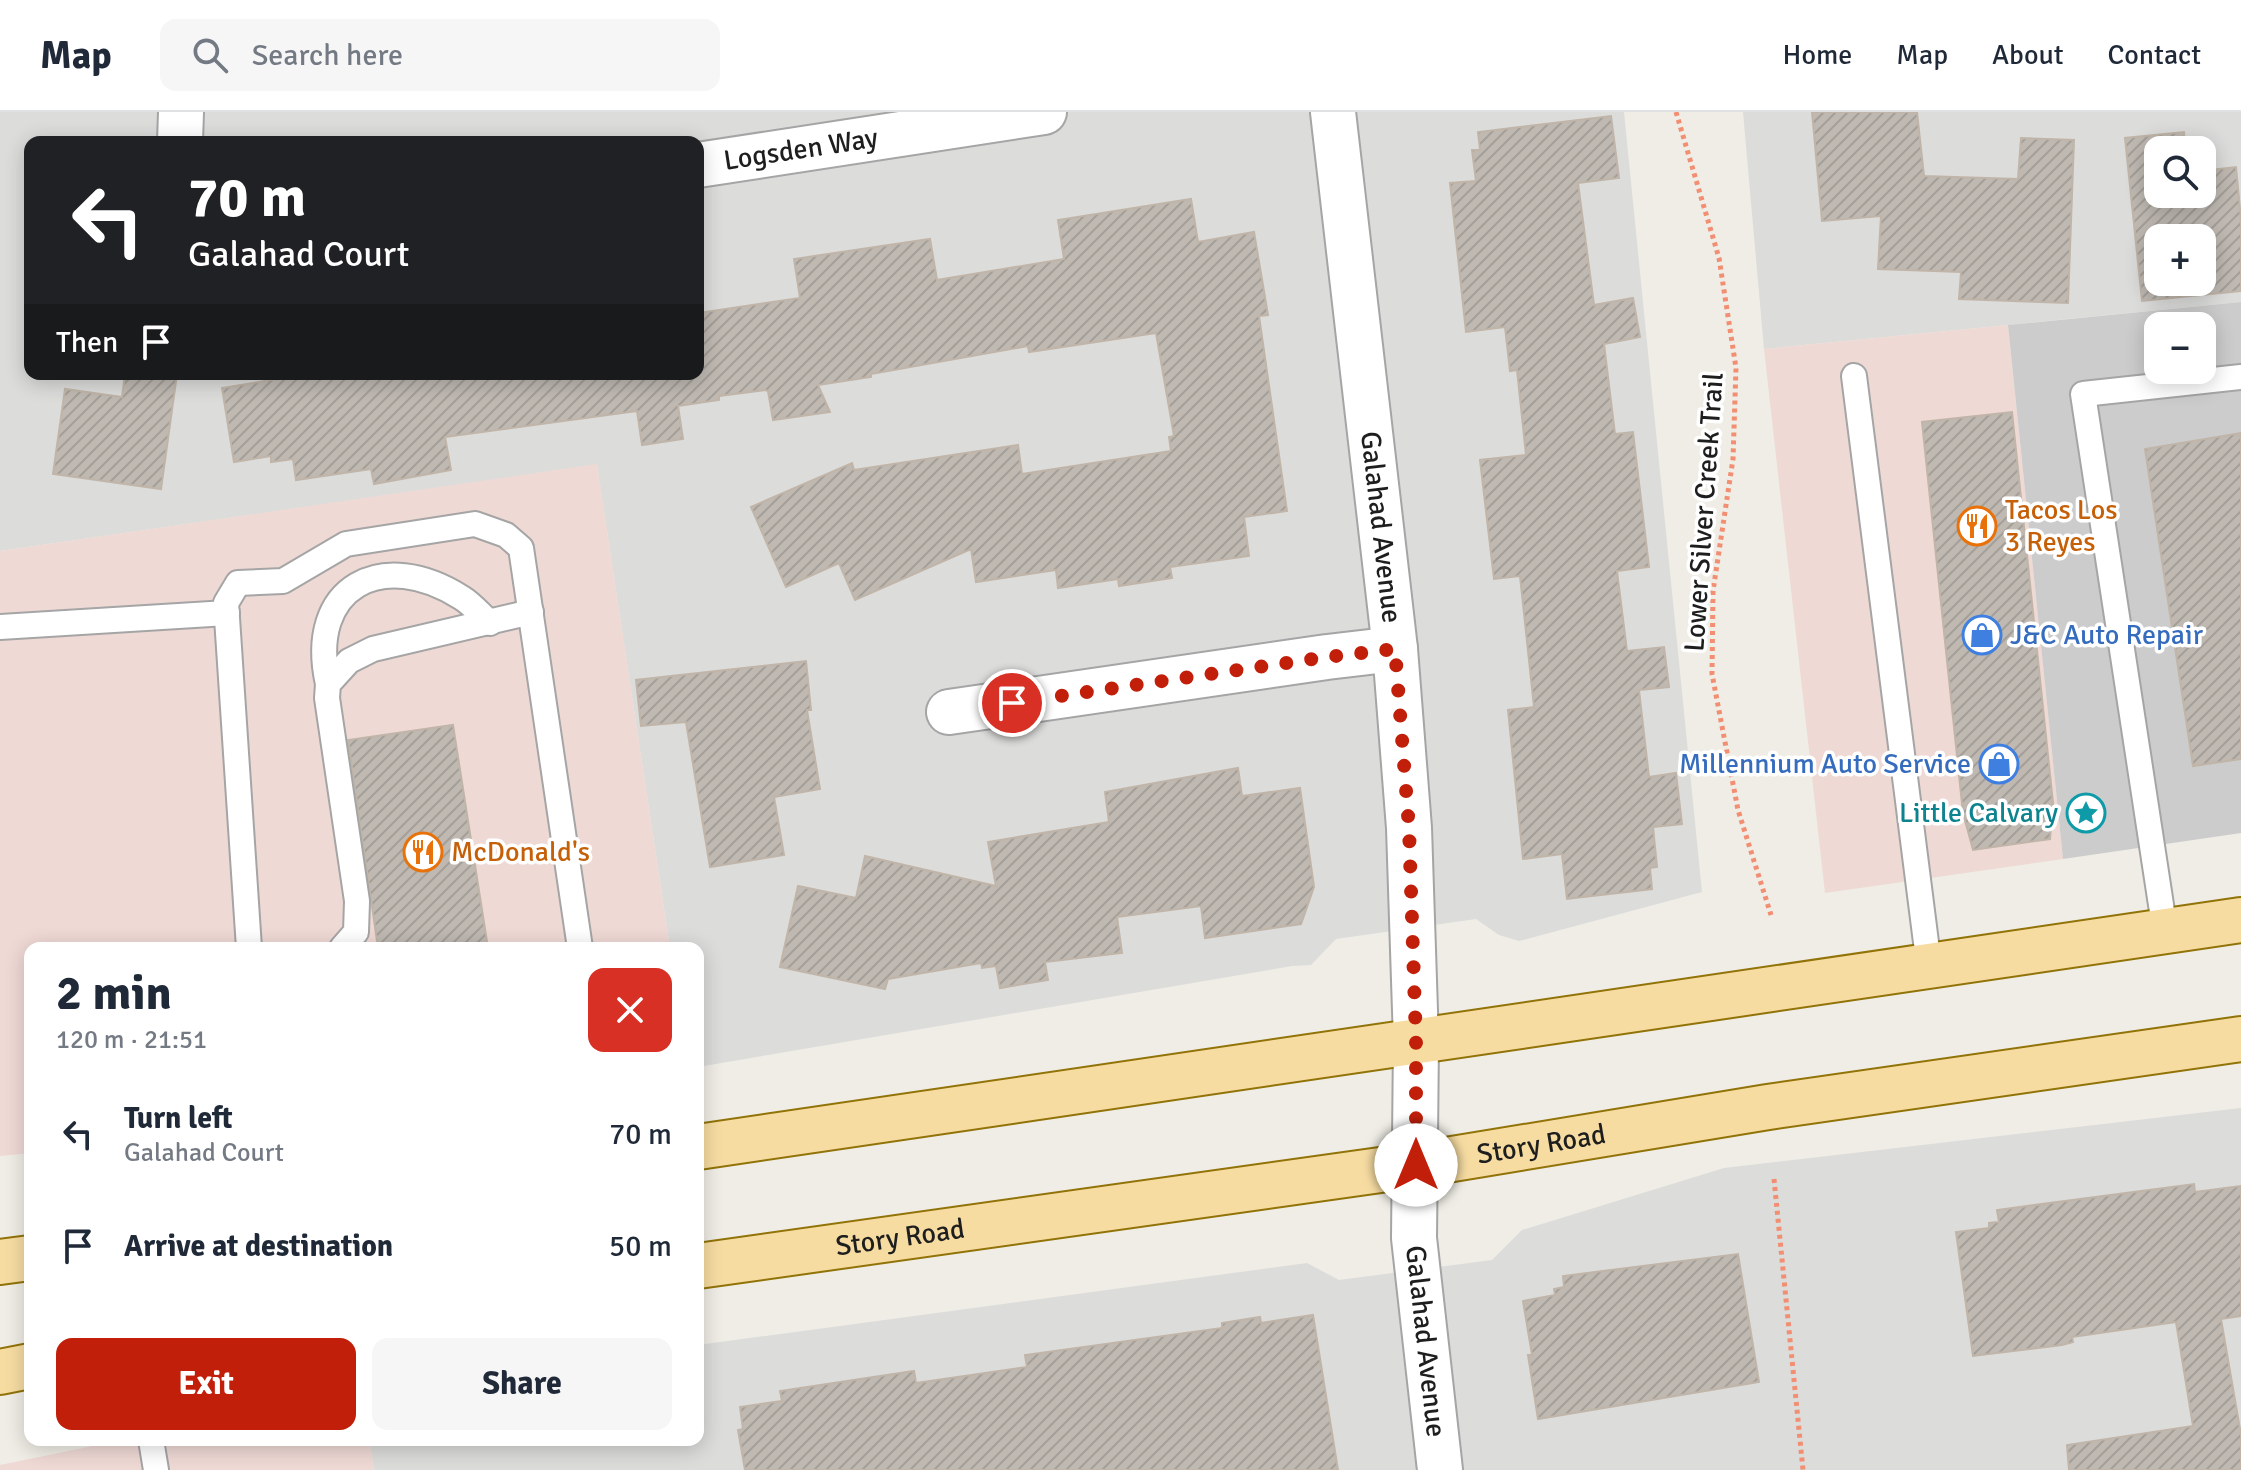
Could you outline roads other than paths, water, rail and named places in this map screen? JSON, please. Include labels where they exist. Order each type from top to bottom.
[{"type":"main road","points":[[704,1146],[2241,920]]},
{"type":"main road","name":"Story Road","points":[[704,1265],[1416,1165],[1783,1104],[2241,1039]]},
{"type":"main road","points":[[0,1262],[24,1259]]},
{"type":"main road","points":[[0,1372],[24,1367]]},
{"type":"street","points":[[180,136],[181,112]]},
{"type":"street","name":"Logsden Way","points":[[704,164],[1044,112]]},
{"type":"street","name":"Galahad Avenue","points":[[1333,112],[1395,649],[1409,828],[1416,1041],[1414,1238],[1440,1470]]},
{"type":"street","points":[[949,712],[1395,649]]},
{"type":"lane","points":[[1854,376],[1929,966]]},
{"type":"lane","points":[[2165,931],[2083,394],[2241,377]]},
{"type":"lane","points":[[249,942],[226,603],[238,583],[283,581],[346,544],[475,524],[506,535],[521,548],[579,942]]},
{"type":"lane","points":[[347,942],[356,932],[357,901],[322,658],[328,620],[352,585],[383,575],[426,581],[463,598],[490,623]]},
{"type":"lane","points":[[328,684],[349,661],[373,649],[531,612]]},
{"type":"lane","points":[[0,627],[227,613]]},
{"type":"lane","points":[[152,1446],[156,1470]]},
{"type":"place","name":"Tacos Los 3 Reyes","points":[[1977,526]]},
{"type":"place","name":"J&C Auto Repair","points":[[1982,635]]},
{"type":"place","name":"Millennium Auto Service","points":[[1999,764]]},
{"type":"place","name":"Little Calvary","points":[[2086,813]]},
{"type":"place","name":"McDonald's","points":[[423,852]]}]
